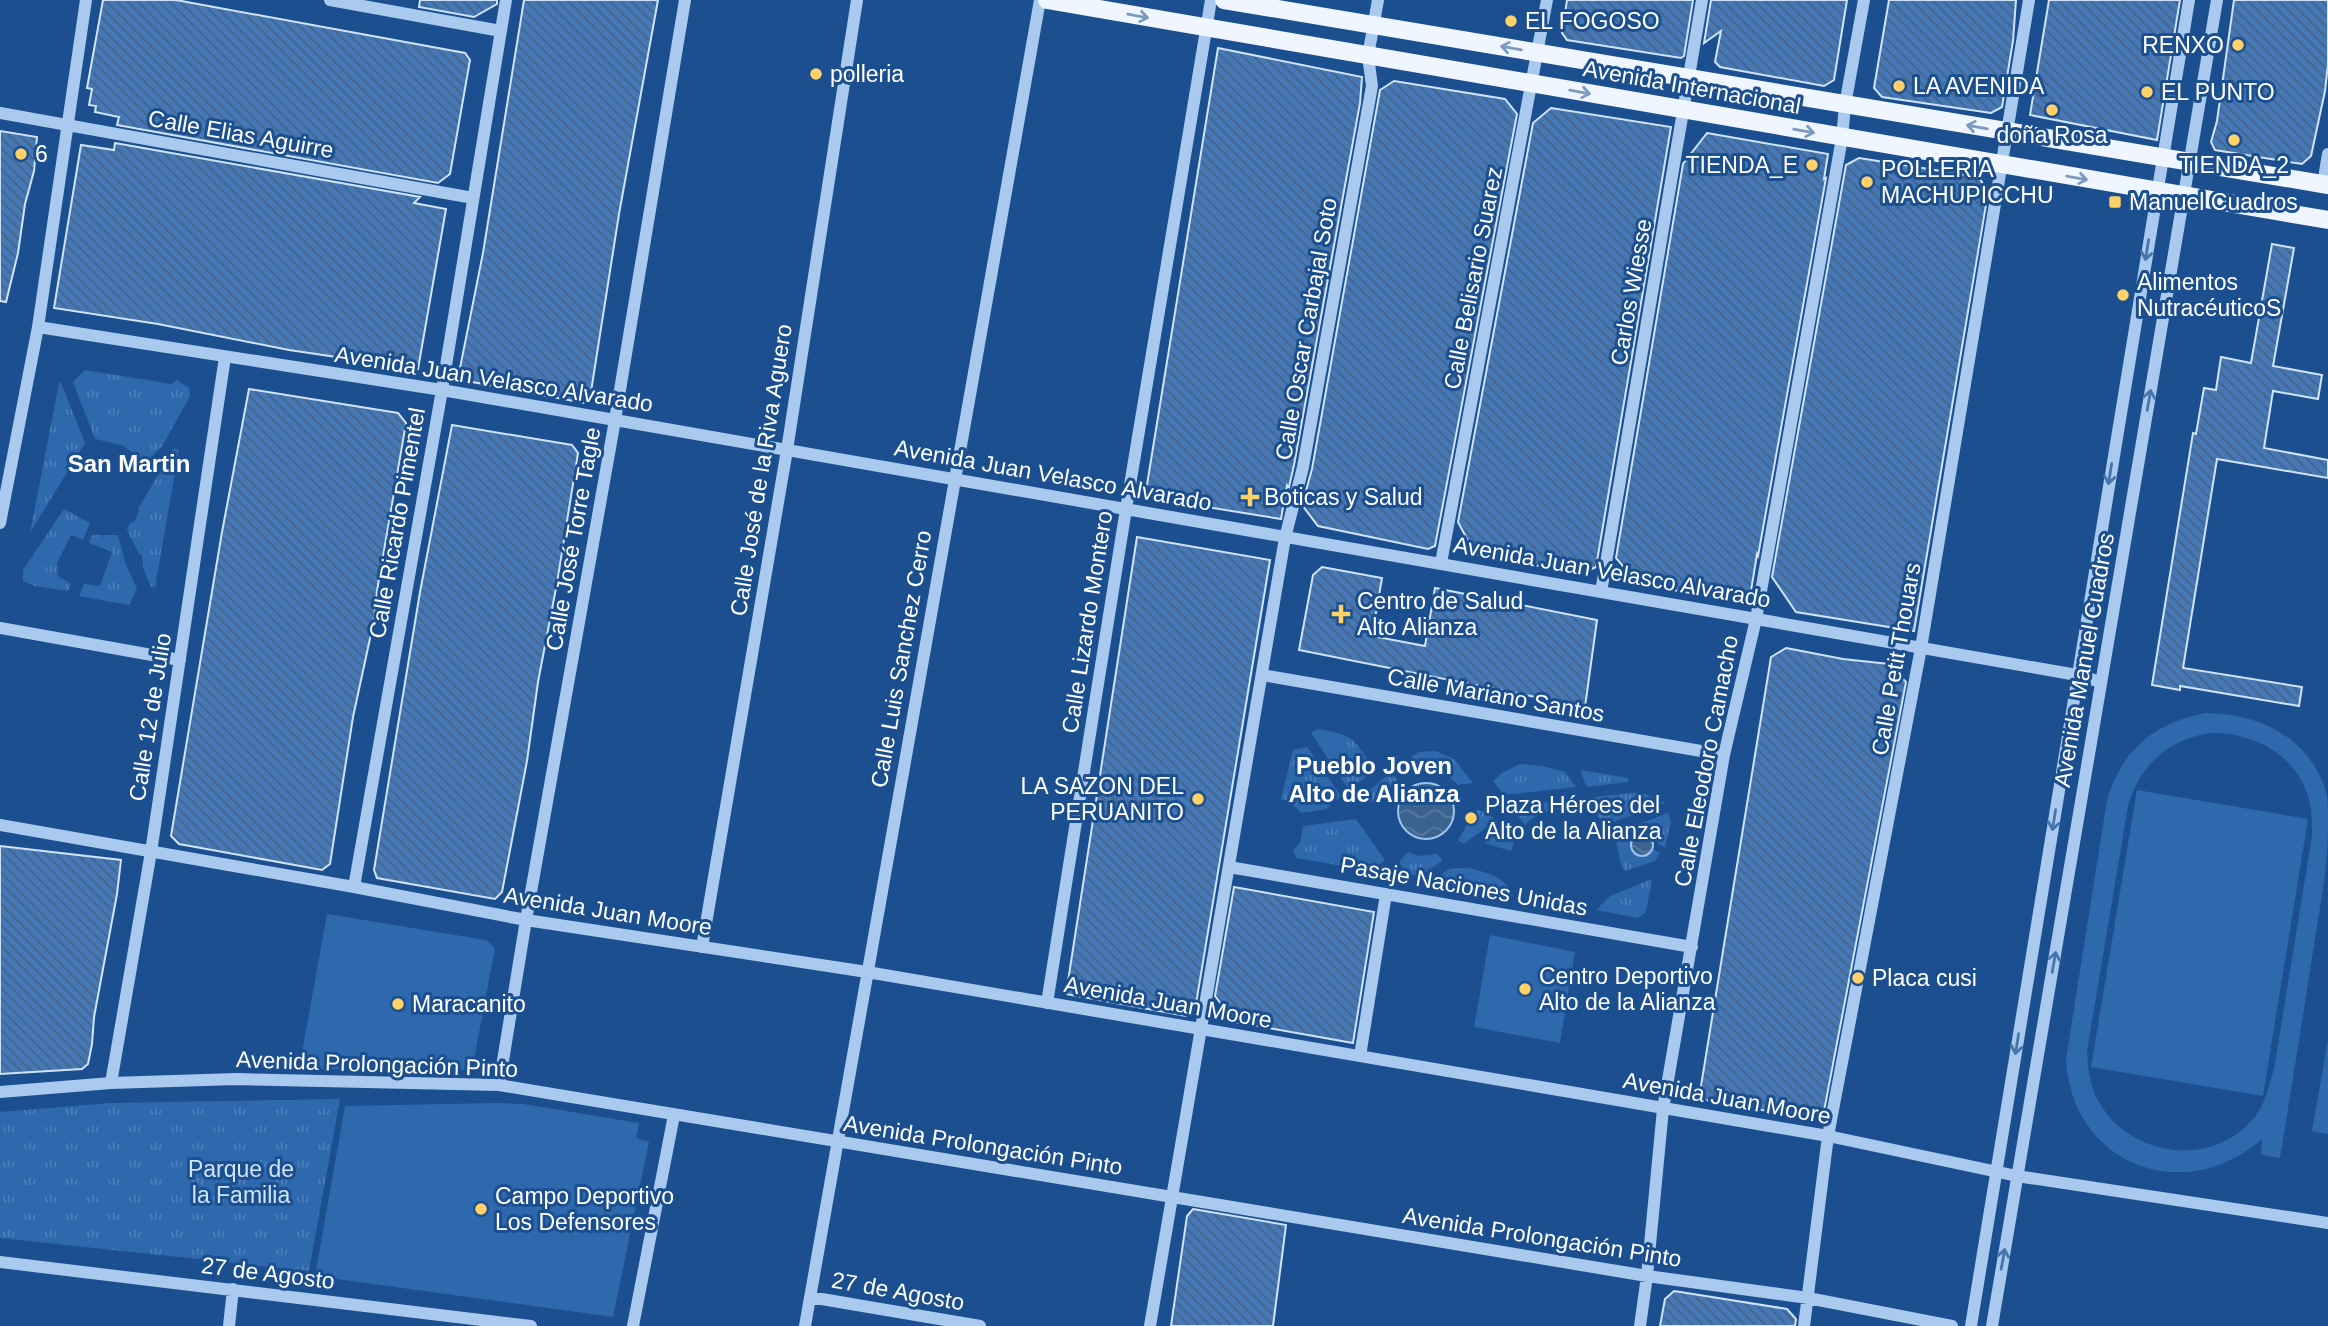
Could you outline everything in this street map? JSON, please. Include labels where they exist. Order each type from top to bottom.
[{"type":"main road","name":"Avenida Internacional","points":[[1047,0],[2328,220]]},
{"type":"main road","name":"Avenida Internacional","points":[[1224,0],[2326,185]]},
{"type":"street","points":[[0,523],[38,327],[86,0]]},
{"type":"street","points":[[330,0],[501,31]]},
{"type":"street","name":"Calle Ricardo Pimentel","points":[[354,887],[442,390],[506,0]]},
{"type":"street","name":"Calle José Torre Tagle","points":[[499,1085],[685,0]]},
{"type":"street","name":"Calle José de la Riva Aguero","points":[[702,947],[786,450],[857,0]]},
{"type":"street","name":"Calle Luis Sanchez Cerro","points":[[804,1326],[1040,0]]},
{"type":"street","name":"Calle Lizardo Montero","points":[[1047,1003],[1126,509],[1212,0]]},
{"type":"street","name":"Calle Oscar Carbajal Soto","points":[[1150,1326],[1285,538],[1303,467],[1372,86],[1368,55],[1378,0]]},
{"type":"street","name":"Calle Belisario Suarez","points":[[1441,563],[1547,0]]},
{"type":"street","name":"Carlos Wiesse","points":[[1601,592],[1702,0]]},
{"type":"street","name":"Calle Eleodoro Camacho","points":[[1640,1326],[1663,1109],[1724,755],[1756,619],[1864,0]]},
{"type":"street","name":"Calle Petit Thouars","points":[[1804,1326],[1828,1136],[1921,648],[2029,0]]},
{"type":"street","name":"Avenida Manuel Cuadros","points":[[1971,1326],[2189,0]]},
{"type":"street","name":"Avenida Manuel Cuadros","points":[[1992,1326],[2217,0]]},
{"type":"street","name":"Calle Elias Aguirre","points":[[0,113],[474,198]]},
{"type":"street","points":[[2326,185],[2328,154]]},
{"type":"street","name":"Avenida Juan Velasco Alvarado","points":[[38,327],[442,390],[1441,563],[2077,675],[2101,682]]},
{"type":"street","name":"Calle 12 de Julio","points":[[111,1083],[150,852],[225,356]]},
{"type":"street","points":[[0,628],[180,660]]},
{"type":"street","name":"Calle Mariano Santos","points":[[1262,675],[1724,755]]},
{"type":"street","name":"Avenida Juan Moore","points":[[0,825],[526,920],[867,972],[1828,1136],[2017,1176],[2328,1223]]},
{"type":"street","name":"Pasaje Naciones Unidas","points":[[1228,867],[1692,947]]},
{"type":"street","points":[[1360,1056],[1386,894]]},
{"type":"street","name":"Avenida Prolongación Pinto","points":[[0,1092],[111,1083],[236,1079],[499,1085],[1647,1276],[1808,1298],[1952,1326]]},
{"type":"street","points":[[634,1326],[674,1115]]},
{"type":"street","name":"27 de Agosto","points":[[0,1262],[531,1326]]},
{"type":"street","points":[[229,1326],[233,1289]]},
{"type":"street","name":"27 de Agosto","points":[[810,1297],[980,1326]]},
{"type":"green space","points":[[85,370],[171,384],[177,380],[189,388],[190,396],[163,445],[146,463],[122,445],[95,439],[73,382]]},
{"type":"green space","points":[[59,383],[85,443],[30,533]]},
{"type":"green space","points":[[174,448],[179,450],[155,587],[151,587],[143,568],[142,555],[127,530]]},
{"type":"green space","points":[[64,509],[90,523],[83,540],[71,535],[57,563],[58,576],[71,584],[68,591],[35,586],[23,581],[23,570]]},
{"type":"green space","points":[[92,535],[118,535],[125,562],[137,589],[129,605],[79,596],[84,584],[100,586],[112,552],[89,543]]},
{"type":"green space","points":[[2205,713],[2245,718],[2264,724],[2296,744],[2320,775],[2327,795],[2328,841],[2322,897],[2280,1158],[2261,1155],[2262,1139],[2231,1160],[2199,1170],[2167,1172],[2137,1164],[2110,1149],[2088,1126],[2073,1095],[2066,1059],[2107,800],[2113,782],[2131,753],[2143,741],[2156,731]],"holes":[[[2195,736],[2240,736],[2268,747],[2291,766],[2309,798],[2312,836],[2274,1069],[2265,1100],[2244,1128],[2225,1141],[2203,1149],[2158,1147],[2136,1138],[2117,1125],[2102,1107],[2092,1087],[2087,1051],[2128,806],[2133,791],[2148,767],[2168,748]]]},
{"type":"green space","points":[[1317,729],[1347,736],[1375,770],[1349,790],[1311,733]]},
{"type":"green space","points":[[1307,747],[1341,796],[1326,809],[1301,813],[1290,802],[1281,799],[1293,750]]},
{"type":"green space","points":[[1436,751],[1454,759],[1473,783],[1458,785],[1447,775],[1433,770],[1405,774],[1401,765],[1419,752]]},
{"type":"green space","points":[[1520,764],[1565,772],[1576,787],[1504,795],[1493,781]]},
{"type":"green space","points":[[1581,770],[1628,778],[1629,782],[1587,787]]},
{"type":"green space","points":[[1391,773],[1397,780],[1383,800],[1360,804],[1357,800]]},
{"type":"green space","points":[[2137,790],[2308,819],[2263,1096],[2091,1067]]},
{"type":"green space","points":[[1641,792],[1665,803],[1605,825],[1598,817],[1594,797]]},
{"type":"green space","points":[[1577,799],[1578,809],[1549,811],[1525,825],[1511,806]]},
{"type":"green space","points":[[1477,810],[1488,812],[1495,821],[1464,844],[1458,840]]},
{"type":"green space","points":[[1668,813],[1671,821],[1665,847],[1658,844],[1652,832],[1643,829],[1639,824]]},
{"type":"green space","points":[[1356,819],[1385,860],[1371,871],[1296,858],[1293,850],[1300,843],[1303,826]]},
{"type":"green space","points":[[1632,827],[1637,835],[1635,837],[1648,855],[1653,849],[1660,853],[1655,861],[1625,871],[1612,834]]},
{"type":"green space","points":[[1503,829],[1514,842],[1511,851],[1484,843]]},
{"type":"green space","points":[[1408,852],[1418,856],[1437,854],[1443,860],[1421,876],[1407,874],[1399,862]]},
{"type":"green space","points":[[1469,868],[1501,880],[1513,896],[1432,881],[1449,869]]},
{"type":"green space","points":[[1652,879],[1646,912],[1638,918],[1596,910],[1610,896]]},
{"type":"green space","name":"Maracanito","points":[[327,914],[486,940],[495,948],[474,1060],[463,1070],[299,1069]]},
{"type":"green space","name":"Centro Deportivo Alto de la Alianza","points":[[1490,935],[1575,952],[1560,1043],[1474,1027]]},
{"type":"green space","points":[[2328,1040],[2328,1134],[2312,1131]]},
{"type":"green space","name":"Parque de la Familia","points":[[340,1099],[309,1271],[0,1238],[0,1112],[110,1103]]},
{"type":"green space","name":"Campo Deportivo Los Defensores","points":[[523,1104],[639,1123],[636,1138],[649,1142],[613,1317],[315,1276],[345,1106]]},
{"type":"water","points":[[1420,783],[1432,783],[1442,787],[1450,795],[1454,811],[1450,827],[1442,835],[1432,839],[1420,839],[1410,835],[1402,827],[1398,817],[1398,805],[1402,795],[1410,787]]},
{"type":"water","points":[[1642,834],[1650,837],[1653,845],[1650,853],[1642,856],[1634,853],[1631,845],[1634,837]]},
{"type":"building","points":[[103,0],[176,0],[465,53],[470,60],[450,174],[438,183],[117,125],[119,117],[95,112],[96,106],[89,105],[92,89],[87,88]]},
{"type":"building","points":[[420,0],[497,0],[497,4],[474,17],[419,7]]},
{"type":"building","points":[[524,0],[658,0],[619,214],[590,398],[584,403],[467,381],[460,368],[483,253]]},
{"type":"building","points":[[1567,0],[1693,0],[1684,56],[1681,58],[1567,40],[1562,33]]},
{"type":"building","points":[[1711,0],[1847,0],[1834,80],[1824,86],[1720,67],[1715,62],[1721,31],[1704,43]]},
{"type":"building","points":[[1889,0],[2016,0],[2013,41],[2002,107],[1991,113],[1882,97],[1874,88]]},
{"type":"building","points":[[2049,0],[2180,0],[2157,140],[2030,115]]},
{"type":"building","points":[[2234,0],[2328,0],[2328,64],[2325,91],[2311,156],[2302,164],[2215,150],[2211,142],[2217,121]]},
{"type":"building","points":[[1218,48],[1362,77],[1360,103],[1294,465],[1289,487],[1287,485],[1281,519],[1145,497]]},
{"type":"building","points":[[1394,81],[1505,99],[1517,114],[1435,546],[1428,549],[1318,526],[1302,505],[1312,469],[1380,90]]},
{"type":"building","points":[[1551,108],[1671,127],[1596,567],[1581,574],[1475,554],[1458,522],[1533,123]]},
{"type":"building","points":[[0,131],[37,137],[34,171],[6,302],[0,301]]},
{"type":"building","points":[[1707,133],[1828,154],[1824,179],[1826,178],[1751,591],[1737,601],[1638,584],[1616,558],[1683,164]]},
{"type":"building","points":[[115,143],[420,197],[414,203],[446,209],[418,369],[289,350],[158,324],[54,308],[81,145],[114,150]]},
{"type":"building","points":[[1859,158],[1979,177],[1988,193],[1914,631],[1796,612],[1772,577],[1846,165]]},
{"type":"building","points":[[2272,244],[2294,248],[2273,366],[2322,375],[2318,399],[2273,391],[2264,448],[2328,460],[2328,478],[2217,459],[2183,668],[2302,687],[2299,706],[2180,686],[2180,690],[2152,685],[2193,433],[2196,434],[2204,388],[2216,390],[2221,357],[2251,363]]},
{"type":"building","points":[[249,389],[398,413],[406,423],[374,620],[353,717],[330,864],[322,870],[179,844],[171,836]]},
{"type":"building","points":[[452,425],[572,445],[578,453],[527,761],[502,892],[495,899],[377,878],[374,870],[420,592]]},
{"type":"building","points":[[1137,537],[1270,560],[1195,1010],[1186,1016],[1066,994]]},
{"type":"building","points":[[1322,567],[1382,578],[1372,636],[1425,646],[1435,588],[1597,620],[1585,707],[1299,650],[1313,575]]},
{"type":"building","points":[[1786,648],[1843,659],[1889,664],[1906,682],[1824,1111],[1807,1118],[1706,1100],[1700,1092],[1771,657]]},
{"type":"building","points":[[0,846],[121,860],[94,1017],[92,1044],[88,1064],[82,1069],[0,1074]]},
{"type":"building","points":[[1234,887],[1374,912],[1353,1043],[1235,1022],[1215,996]]},
{"type":"building","points":[[1193,1209],[1286,1225],[1273,1326],[1171,1326],[1187,1216]]},
{"type":"building","points":[[1674,1291],[1787,1309],[1796,1319],[1795,1326],[1660,1326],[1665,1299]]},
{"type":"place","name":"EL FOGOSO","points":[[1511,21]]},
{"type":"place","name":"RENXO","points":[[2238,45]]},
{"type":"place","name":"polleria","points":[[816,74]]},
{"type":"place","name":"LA AVENIDA","points":[[1899,86]]},
{"type":"place","name":"EL PUNTO","points":[[2147,92]]},
{"type":"place","name":"doña Rosa","points":[[2052,110]]},
{"type":"place","name":"TIENDA_2","points":[[2234,140]]},
{"type":"place","name":"6","points":[[21,154]]},
{"type":"place","name":"TIENDA_E","points":[[1812,165]]},
{"type":"place","name":"POLLERIA MACHUPICCHU","points":[[1867,182]]},
{"type":"place","name":"Manuel Cuadros","points":[[2115,202]]},
{"type":"place","name":"Alimentos NutracéuticoS","points":[[2123,295]]},
{"type":"place","name":"Boticas y Salud","points":[[1250,497]]},
{"type":"place","name":"Centro de Salud Alto Alianza","points":[[1341,614]]},
{"type":"place","name":"LA SAZON DEL PERUANITO","points":[[1198,799]]},
{"type":"place","name":"Plaza Héroes del Alto de la Alianza","points":[[1471,818]]},
{"type":"place","name":"Placa cusi","points":[[1858,978]]},
{"type":"place","name":"Centro Deportivo Alto de la Alianza","points":[[1525,989]]},
{"type":"place","name":"Maracanito","points":[[398,1004]]},
{"type":"place","name":"Campo Deportivo Los Defensores","points":[[481,1209]]},
{"type":"district","name":"San Martin","points":[[129,463]]},
{"type":"district","name":"Pueblo Joven Alto de Alianza","points":[[1374,779]]}]
